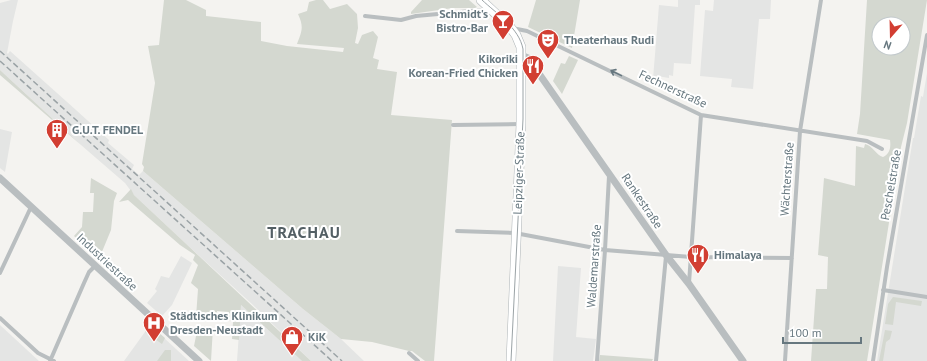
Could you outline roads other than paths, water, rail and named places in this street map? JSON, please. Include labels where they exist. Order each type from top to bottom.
[{"type":"main road","name":"Leipziger Straße","points":[[481,0],[510,27],[519,41],[521,55],[521,124],[511,361]]},
{"type":"street","name":"Wächterstraße","points":[[785,361],[800,131],[821,0]]},
{"type":"street","points":[[365,16],[401,20],[424,15],[482,10],[489,7]]},
{"type":"street","name":"Fechnerstraße","points":[[510,27],[527,31],[701,115],[867,141],[882,149]]},
{"type":"street","name":"Peschelstraße","points":[[873,361],[927,35]]},
{"type":"street","name":"Rankestraße","points":[[521,55],[528,58],[666,255],[689,284],[743,361]]},
{"type":"street","points":[[689,284],[701,115]]},
{"type":"street","points":[[453,125],[521,124]]},
{"type":"street","name":"Waldemarstraße","points":[[597,361],[609,173]]},
{"type":"street","name":"Industriestraße","points":[[0,178],[199,361]]},
{"type":"street","points":[[0,273],[31,207]]},
{"type":"street","points":[[457,231],[516,234],[605,250],[666,255],[691,257],[792,258]]},
{"type":"street","points":[[656,361],[666,255]]},
{"type":"street","points":[[0,318],[38,353],[52,360],[89,272],[95,266]]},
{"type":"street","points":[[884,290],[927,297]]},
{"type":"street","points":[[409,353],[418,361]]},
{"type":"tram line","points":[[482,0],[501,16],[512,28],[521,41],[523,49],[523,119],[511,361]]},
{"type":"railway","points":[[0,51],[342,361]]},
{"type":"railway","points":[[0,61],[332,361]]},
{"type":"place","name":"Schmidt's Bistro-Bar","points":[[503,40]]},
{"type":"place","name":"Theaterhaus Rudi","points":[[548,60]]},
{"type":"place","name":"Kikoriki Korean-Fried Chicken","points":[[533,86]]},
{"type":"place","name":"G.U.T. FENDEL","points":[[57,150]]},
{"type":"place","name":"Himalaya","points":[[698,274]]},
{"type":"place","name":"Städtisches Klinikum Dresden-Neustadt","points":[[154,342]]},
{"type":"place","name":"KiK","points":[[292,356]]},
{"type":"district","name":"TRACHAU","points":[[304,232]]}]
